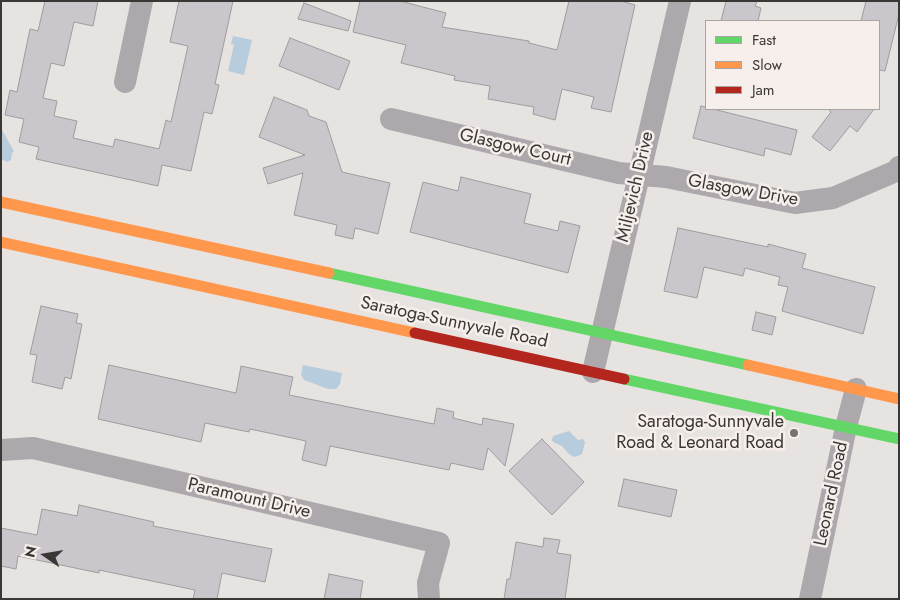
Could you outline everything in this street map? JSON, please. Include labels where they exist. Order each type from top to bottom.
[{"type":"main road","name":"Saratoga-Sunnyvale Road","points":[[2,209],[602,332],[856,390],[899,398]]},
{"type":"main road","name":"Saratoga-Sunnyvale Road","points":[[1,242],[899,439]]},
{"type":"street","points":[[125,82],[142,1]]},
{"type":"street","name":"Miljevich Drive","points":[[592,372],[680,1]]},
{"type":"street","name":"Glasgow Court","points":[[391,118],[619,173],[639,175]]},
{"type":"street","name":"Glasgow Drive","points":[[639,175],[666,177],[795,203],[833,198],[898,171]]},
{"type":"street","name":"Leonard Road","points":[[810,599],[846,427],[856,390]]},
{"type":"street","name":"Paramount Drive","points":[[1,450],[33,448],[439,543],[428,583],[429,599]]},
{"type":"water","points":[[233,36],[252,40],[244,75],[228,71],[234,45],[231,44]]},
{"type":"water","points":[[2,130],[14,151],[11,160],[7,162],[1,159]]},
{"type":"water","points":[[303,365],[342,373],[340,384],[336,389],[328,389],[304,380],[301,375]]},
{"type":"water","points":[[569,431],[578,440],[583,439],[585,442],[582,454],[578,456],[574,457],[569,454],[562,446],[552,440],[553,436]]},
{"type":"building","points":[[45,1],[98,1],[93,26],[74,22],[64,66],[51,63],[43,98],[57,101],[54,116],[77,121],[73,138],[113,147],[115,139],[159,149],[166,120],[171,122],[188,46],[170,42],[179,1],[233,1],[215,84],[219,85],[212,114],[204,112],[191,171],[162,165],[158,186],[36,159],[39,147],[19,142],[24,119],[5,115],[10,90],[17,92],[30,29],[38,31]]},
{"type":"building","points":[[360,1],[400,1],[446,13],[442,27],[529,41],[529,43],[557,50],[569,1],[621,1],[635,5],[611,112],[591,108],[594,97],[562,89],[555,120],[533,114],[534,107],[488,99],[490,86],[454,80],[455,76],[401,63],[406,45],[353,32]]},
{"type":"building","points":[[726,1],[757,1],[755,6],[761,8],[758,20],[721,20]]},
{"type":"building","points":[[866,1],[899,1],[899,14],[885,71],[880,70],[880,20],[861,20]]},
{"type":"building","points":[[304,3],[351,21],[348,31],[298,19]]},
{"type":"building","points":[[290,38],[350,61],[339,90],[279,66]]},
{"type":"building","points":[[274,97],[307,110],[309,116],[326,122],[342,172],[390,183],[378,234],[355,228],[353,239],[335,235],[337,225],[294,215],[303,173],[268,184],[263,168],[305,155],[259,137]]},
{"type":"building","points":[[701,106],[705,107],[705,110],[717,110],[797,130],[791,155],[765,148],[764,156],[693,138]]},
{"type":"building","points":[[829,110],[873,110],[857,132],[850,126],[830,151],[812,137],[831,112]]},
{"type":"building","points":[[461,177],[531,194],[524,223],[558,231],[560,221],[580,226],[568,273],[410,232],[423,182],[458,191]]},
{"type":"building","points":[[678,228],[768,247],[768,244],[806,254],[802,268],[875,287],[863,334],[782,311],[788,287],[778,285],[780,277],[745,268],[743,276],[704,267],[697,298],[664,291]]},
{"type":"building","points":[[41,306],[78,314],[76,323],[82,324],[71,379],[65,377],[62,389],[32,382],[37,355],[30,354]]},
{"type":"building","points":[[756,312],[776,317],[772,335],[752,330]]},
{"type":"building","points":[[109,365],[236,393],[241,366],[293,377],[289,395],[434,424],[437,408],[454,412],[453,418],[482,425],[483,418],[514,424],[505,466],[488,448],[483,470],[451,463],[449,470],[330,446],[326,466],[302,460],[306,441],[250,429],[249,432],[205,423],[201,442],[98,419]]},
{"type":"building","points":[[542,439],[584,482],[552,515],[509,471]]},
{"type":"building","points":[[624,479],[677,490],[671,517],[618,506]]},
{"type":"building","points":[[79,505],[154,522],[153,526],[272,549],[265,582],[222,573],[217,599],[193,599],[195,590],[99,570],[99,573],[18,556],[16,569],[1,566],[1,528],[37,535],[42,509],[77,516]]},
{"type":"building","points":[[544,538],[560,540],[557,553],[571,555],[565,599],[504,599],[507,579],[510,579],[516,542],[543,547]]},
{"type":"building","points":[[329,574],[363,581],[360,599],[324,599]]},
{"type":"traffic: fast","points":[[329,273],[748,365]]},
{"type":"traffic: fast","points":[[624,379],[899,439]]},
{"type":"traffic: slow","points":[[1,202],[329,273]]},
{"type":"traffic: slow","points":[[1,242],[415,333]]},
{"type":"traffic: slow","points":[[748,365],[899,399]]},
{"type":"traffic: jam","points":[[415,333],[624,379]]},
{"type":"place","name":"Saratoga-Sunnyvale Road & Leonard Road","points":[[794,433]]}]
